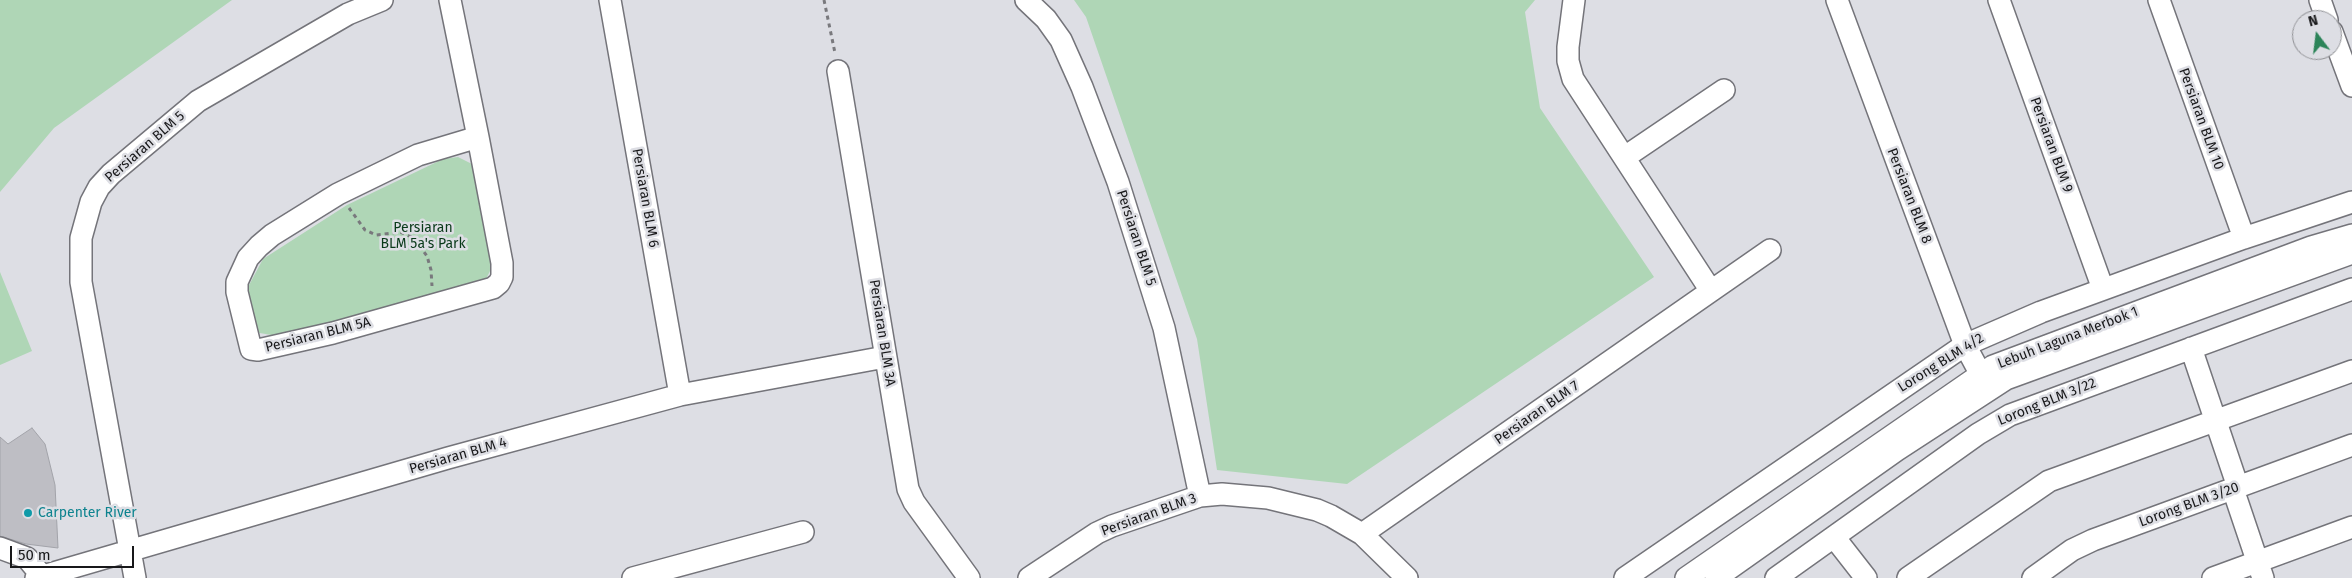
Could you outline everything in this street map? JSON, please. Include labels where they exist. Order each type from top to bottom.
[{"type":"street","name":"Persiaran BLM 5","points":[[135,578],[81,282],[81,238],[91,202],[99,187],[111,174],[198,101],[348,14],[382,0]]},
{"type":"street","name":"Persiaran BLM 5A","points":[[450,0],[478,137],[502,263],[502,277],[493,288],[333,332],[258,350],[251,349],[237,292],[240,273],[248,258],[272,235],[338,194],[431,149],[478,137]]},
{"type":"street","name":"Persiaran BLM 6","points":[[610,0],[680,395]]},
{"type":"street","name":"Persiaran BLM 5","points":[[1026,0],[1046,19],[1061,40],[1082,87],[1116,174],[1164,328],[1200,496]]},
{"type":"street","points":[[1574,0],[1568,47],[1570,71],[1579,90],[1625,157],[1711,291]]},
{"type":"street","name":"Persiaran BLM 8","points":[[1837,0],[1965,345],[1984,381]]},
{"type":"street","name":"Persiaran BLM 9","points":[[1999,0],[2103,289]]},
{"type":"street","name":"Persiaran BLM 10","points":[[2159,0],[2244,238]]},
{"type":"street","points":[[2342,48],[2352,86]]},
{"type":"street","name":"Persiaran BLM 3A","points":[[838,71],[908,489],[914,502],[969,578]]},
{"type":"street","points":[[1625,157],[1724,90]]},
{"type":"street","name":"Lorong BLM 4/2","points":[[1626,578],[1965,345],[2005,327],[2103,289],[2244,238],[2352,202]]},
{"type":"street","name":"Lebuh Laguna Merbok 1","points":[[1716,578],[1897,450],[2010,358],[2311,247],[2352,235]]},
{"type":"street","name":"Persiaran BLM 7","points":[[1362,534],[1770,250]]},
{"type":"street","name":"Lebuh Laguna Merbok 1","points":[[1686,578],[1984,381],[2024,371],[2352,253]]},
{"type":"street","name":"Lorong BLM 3/22","points":[[1776,578],[2001,420],[2033,405],[2352,289]]},
{"type":"street","points":[[2191,348],[2216,422],[2260,570]]},
{"type":"street","name":"Persiaran BLM 4","points":[[39,577],[448,458],[680,395],[885,357]]},
{"type":"street","points":[[1908,578],[2049,482],[2352,371]]},
{"type":"street","name":"Lorong BLM 3/20","points":[[2033,578],[2057,570],[2093,540],[2352,446]]},
{"type":"street","name":"Persiaran BLM 3","points":[[1029,578],[1097,533],[1156,510],[1200,496],[1248,496],[1300,506],[1331,516],[1362,534],[1407,578]]},
{"type":"street","points":[[2212,578],[2260,570],[2352,527]]},
{"type":"street","points":[[633,578],[694,570],[803,532]]},
{"type":"street","points":[[1834,537],[1866,578]]},
{"type":"street","points":[[0,548],[27,558],[39,577]]},
{"type":"path","points":[[824,0],[838,71]]},
{"type":"path","points":[[338,194],[365,230],[376,235],[400,232],[414,238],[427,256],[431,270],[433,304]]},
{"type":"green space","points":[[0,0],[232,0],[54,128],[0,192]]},
{"type":"green space","points":[[1074,0],[1535,0],[1525,12],[1540,108],[1654,277],[1347,484],[1217,470],[1197,339],[1086,17]]},
{"type":"green space","name":"Persiaran BLM 5a's Park","points":[[458,157],[472,164],[493,265],[484,283],[277,336],[254,332],[248,287],[263,259],[347,205],[443,159]]},
{"type":"green space","points":[[0,272],[32,351],[0,365]]},
{"type":"building","name":"Carpenter River","points":[[32,428],[45,444],[55,485],[58,548],[26,544],[0,536],[0,437],[8,444]]},
{"type":"place","name":"Carpenter River","points":[[28,513]]}]
